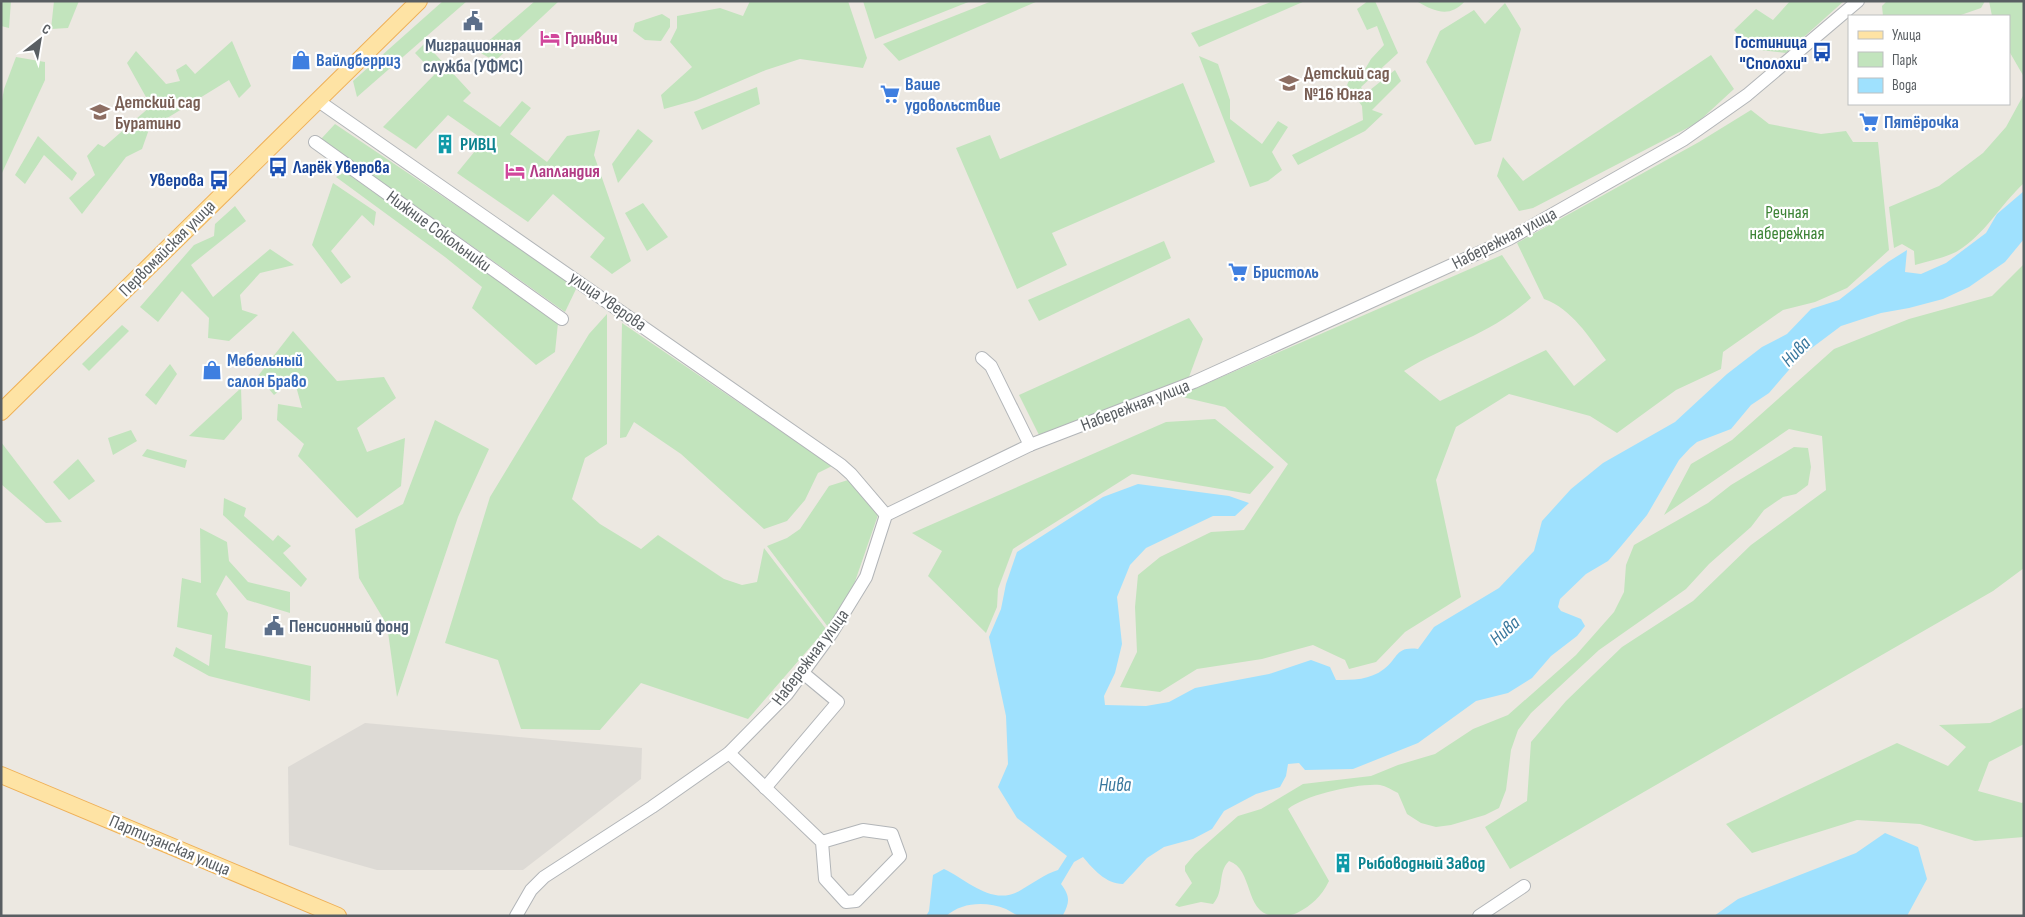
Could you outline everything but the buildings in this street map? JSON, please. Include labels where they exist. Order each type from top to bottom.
[{"type":"main road","name":"Первомайская улица","points":[[1,412],[420,1]]},
{"type":"main road","name":"Партизанская улица","points":[[1,775],[338,916]]},
{"type":"street","name":"Набережная улица","points":[[516,916],[531,890],[544,877],[652,807],[729,753],[787,694],[831,634],[866,577],[886,515],[1030,445],[1194,382],[1509,239],[1683,140],[1747,95],[1858,1]]},
{"type":"street","name":"улица Уверова","points":[[317,100],[841,465],[886,515]]},
{"type":"street","name":"Нижние Сокольники","points":[[315,142],[562,319]]},
{"type":"street","points":[[982,358],[992,366],[1030,445]]},
{"type":"street","points":[[765,788],[838,702],[803,672]]},
{"type":"street","points":[[729,753],[822,842],[825,879],[846,902],[856,901],[900,856],[892,834],[863,830],[822,842]]},
{"type":"street","points":[[1479,916],[1524,886]]},
{"type":"shaded area","points":[[365,723],[642,748],[641,779],[523,870],[377,870],[289,845],[288,767]]},
{"type":"green space","points":[[1,1],[11,1],[9,28],[1,26]]},
{"type":"green space","points":[[54,1],[79,1],[68,28],[51,29]]},
{"type":"green space","points":[[443,1],[467,1],[357,97],[353,81]]},
{"type":"green space","points":[[535,1],[559,1],[495,61],[477,51]]},
{"type":"green space","points":[[750,1],[848,1],[867,58],[863,68],[800,59],[766,70],[696,100],[664,109],[661,95],[692,67],[670,42],[677,28],[677,16],[720,8],[743,16]]},
{"type":"green space","points":[[863,1],[971,1],[875,39]]},
{"type":"green space","points":[[992,1],[1038,1],[899,61],[883,44]]},
{"type":"green space","points":[[1273,1],[1305,1],[1199,47],[1191,33]]},
{"type":"green space","points":[[1368,1],[1375,1],[1398,53],[1361,87],[1365,94],[1395,70],[1401,81],[1372,110],[1383,114],[1365,131],[1298,165],[1292,155],[1363,120],[1362,106],[1347,85],[1351,76],[1358,81],[1371,59],[1384,45],[1377,26],[1367,30],[1357,9]]},
{"type":"green space","points":[[1416,1],[1465,1],[1453,10],[1441,12]]},
{"type":"green space","points":[[1790,1],[1844,1],[1786,53],[1751,49],[1734,30],[1756,9],[1773,20]]},
{"type":"green space","points":[[1887,1],[1985,1],[1981,8],[1961,15],[1883,15],[1882,6]]},
{"type":"green space","points":[[1989,1],[2024,1],[2024,77],[2010,53],[2010,15],[1992,15]]},
{"type":"green space","points":[[1505,3],[1521,29],[1491,141],[1475,145],[1426,62],[1440,31],[1474,10],[1485,24]]},
{"type":"green space","points":[[662,14],[670,19],[670,27],[661,41],[645,40],[633,31],[635,23]]},
{"type":"green space","points":[[232,41],[251,86],[239,98],[229,80],[164,120],[153,118],[142,149],[126,157],[82,214],[69,198],[95,175],[87,156],[98,144],[104,147],[151,106],[127,63],[136,51],[166,84],[180,81],[176,70],[186,64],[195,74]]},
{"type":"green space","points":[[425,43],[471,93],[463,101],[500,127],[522,101],[531,108],[510,134],[547,162],[567,136],[600,130],[594,155],[631,261],[612,274],[590,257],[605,238],[553,194],[528,222],[457,173],[484,140],[448,115],[416,149],[383,127],[435,74],[415,53]]},
{"type":"green space","points":[[1711,55],[1734,89],[1697,123],[1533,208],[1519,211],[1497,176],[1503,157],[1523,181]]},
{"type":"green space","points":[[1199,56],[1218,64],[1230,100],[1230,119],[1262,144],[1278,121],[1288,127],[1272,152],[1282,170],[1268,181],[1250,187]]},
{"type":"green space","points":[[16,57],[45,62],[45,80],[2,173],[1,106],[4,89]]},
{"type":"green space","points":[[1183,83],[1215,162],[1052,233],[1067,265],[1017,289],[956,148],[990,135],[1000,159]]},
{"type":"green space","points":[[757,87],[760,104],[702,130],[694,112]]},
{"type":"green space","points":[[2024,94],[2024,183],[1975,238],[1966,245],[1956,252],[1941,258],[1915,265],[1914,251],[1902,244],[1894,248],[1889,207],[1939,186],[1983,153],[2006,127]]},
{"type":"green space","name":"Речная набережная","points":[[1751,110],[1769,124],[1821,134],[1846,131],[1853,142],[1878,142],[1889,250],[1847,288],[1815,302],[1783,310],[1723,352],[1721,369],[1676,390],[1617,433],[1590,416],[1509,394],[1456,427],[1436,480],[1461,597],[1405,632],[1376,662],[1349,669],[1345,660],[1313,645],[1262,659],[1197,669],[1160,692],[1120,687],[1137,652],[1135,607],[1138,575],[1160,557],[1211,532],[1244,530],[1288,464],[1225,407],[1178,396],[1502,255],[1531,298],[1516,311],[1500,321],[1404,371],[1440,401],[1546,350],[1574,386],[1606,360],[1586,333],[1571,317],[1544,299],[1517,243],[1699,142]]},
{"type":"green space","points":[[335,124],[577,287],[565,312],[321,139]]},
{"type":"green space","points":[[638,129],[653,141],[618,183],[612,164]]},
{"type":"green space","points":[[38,136],[77,173],[72,181],[44,155],[25,184],[15,175]]},
{"type":"green space","points":[[345,172],[558,323],[555,352],[536,365],[472,308],[482,287],[445,257],[336,177]]},
{"type":"green space","points":[[333,183],[376,212],[374,226],[362,215],[331,251],[351,277],[341,284],[312,245]]},
{"type":"green space","points":[[643,203],[668,237],[647,251],[625,213]]},
{"type":"green space","points":[[235,206],[246,221],[191,265],[213,297],[270,249],[294,265],[260,273],[240,295],[242,310],[258,315],[229,341],[208,338],[209,318],[182,291],[158,322],[140,307],[194,245],[214,236],[215,224]]},
{"type":"green space","points":[[1164,241],[1171,258],[1039,321],[1028,300]]},
{"type":"green space","points":[[2024,264],[2024,568],[1993,591],[1510,869],[1485,827],[1527,801],[1531,742],[1566,701],[1622,647],[1693,601],[1751,545],[1826,490],[1822,436],[1789,429],[1664,515],[1691,464],[1732,440],[1834,349],[1909,319],[1992,296]]},
{"type":"green space","points":[[607,314],[607,444],[585,458],[572,499],[600,524],[641,549],[658,535],[724,579],[742,585],[757,582],[764,548],[826,629],[748,719],[641,683],[600,730],[521,729],[498,660],[445,643],[490,497],[589,334]]},
{"type":"green space","points":[[1189,318],[1203,339],[1189,377],[1039,435],[1019,395]]},
{"type":"green space","points":[[622,323],[832,466],[818,473],[805,500],[787,521],[764,529],[681,454],[634,422],[626,437],[620,438]]},
{"type":"green space","points":[[122,325],[129,331],[89,371],[82,364]]},
{"type":"green space","points":[[293,331],[337,381],[384,377],[396,398],[357,428],[367,452],[405,438],[401,486],[357,518],[298,456],[304,444],[277,420],[278,404],[302,408],[294,379],[274,395],[258,376]]},
{"type":"green space","points":[[170,364],[177,374],[156,405],[145,395]]},
{"type":"green space","points":[[241,388],[242,419],[224,440],[189,436]]},
{"type":"green space","points":[[1215,419],[1274,467],[1250,494],[1132,474],[1013,549],[998,589],[997,607],[986,633],[928,576],[942,551],[912,533],[1166,422]]},
{"type":"green space","points":[[435,420],[489,449],[458,517],[397,697],[387,625],[359,578],[355,529],[403,504]]},
{"type":"green space","points":[[131,430],[137,441],[113,455],[108,438]]},
{"type":"green space","points":[[1,442],[62,522],[46,523],[1,484]]},
{"type":"green space","points":[[1794,447],[1808,448],[1811,467],[1808,485],[1796,494],[1783,497],[1764,510],[1751,527],[1709,564],[1686,589],[1599,650],[1531,713],[1518,730],[1511,750],[1506,790],[1499,808],[1485,815],[1451,825],[1436,827],[1421,823],[1407,814],[1398,793],[1387,787],[1370,785],[1332,791],[1306,799],[1288,809],[1329,881],[1323,892],[1312,904],[1292,915],[1277,916],[1266,914],[1259,909],[1254,901],[1243,873],[1229,861],[1225,865],[1219,893],[1213,904],[1201,902],[1179,907],[1175,905],[1192,883],[1185,871],[1185,866],[1195,854],[1238,816],[1261,809],[1303,784],[1371,776],[1398,765],[1435,754],[1473,729],[1508,715],[1576,655],[1614,612],[1624,592],[1626,565],[1634,545],[1708,503],[1731,485]]},
{"type":"green space","points":[[147,449],[187,460],[185,468],[142,456]]},
{"type":"green space","points":[[78,459],[95,481],[69,500],[53,482]]},
{"type":"green space","points":[[848,480],[855,484],[878,515],[850,596],[828,627],[767,546],[787,538],[800,529],[829,486]]},
{"type":"green space","points":[[224,498],[246,508],[244,516],[273,541],[278,535],[291,546],[283,553],[307,579],[301,587],[223,515]]},
{"type":"green space","points":[[200,528],[227,542],[229,561],[248,582],[290,592],[290,613],[247,600],[226,575],[216,594],[228,613],[225,648],[311,666],[310,701],[209,676],[173,656],[176,647],[209,666],[212,635],[177,627],[182,578],[201,583]]},
{"type":"green space","points":[[2024,707],[2024,744],[1989,762],[1978,791],[2022,803],[2024,801],[2024,837],[1975,841],[1920,824],[1857,820],[1752,853],[1726,824],[1897,743],[1948,766],[1966,747],[1939,725],[1990,723]]},
{"type":"water","name":"Нива","points":[[2024,191],[2024,239],[2005,262],[1969,287],[1943,299],[1881,313],[1841,326],[1801,356],[1769,393],[1751,405],[1731,429],[1697,442],[1690,448],[1679,460],[1647,515],[1617,551],[1608,561],[1586,574],[1560,599],[1558,607],[1561,611],[1581,619],[1585,626],[1577,636],[1551,656],[1532,678],[1508,693],[1476,701],[1418,743],[1353,769],[1305,770],[1299,763],[1288,764],[1286,776],[1280,787],[1256,794],[1224,811],[1212,829],[1193,839],[1164,847],[1147,858],[1123,884],[1106,879],[1083,857],[1074,862],[1061,884],[1068,899],[1063,915],[1020,916],[998,906],[974,904],[952,911],[946,916],[926,916],[929,911],[933,875],[944,869],[981,890],[1001,896],[1021,890],[1058,870],[1067,856],[1017,818],[998,787],[1008,764],[1006,716],[989,637],[1001,609],[1006,584],[1017,552],[1103,497],[1138,484],[1229,496],[1249,503],[1235,516],[1213,516],[1146,548],[1130,565],[1117,597],[1122,644],[1115,673],[1104,696],[1105,705],[1146,706],[1169,702],[1195,688],[1269,674],[1311,660],[1330,667],[1336,680],[1355,679],[1379,673],[1401,651],[1405,649],[1418,649],[1434,627],[1499,588],[1534,551],[1542,521],[1571,489],[1603,463],[1675,422],[1727,374],[1762,347],[1787,334],[1811,309],[1839,300],[1888,262],[1907,250],[1905,272],[1921,274],[1946,263],[1986,233],[1997,214]]},
{"type":"water","points":[[1885,833],[1918,847],[1927,879],[1907,916],[1714,916],[1738,899],[1856,853]]},
{"type":"place","name":"Миграционная служба (УФМС)","points":[[473,21]]},
{"type":"place","name":"Гринвич","points":[[550,38]]},
{"type":"place","name":"Гостиница \"Сполохи\"","points":[[1822,52]]},
{"type":"place","name":"Вайлдберриз","points":[[301,60]]},
{"type":"place","name":"Детский сад №16 Юнга","points":[[1289,83]]},
{"type":"place","name":"Ваше удовольствие","points":[[890,94]]},
{"type":"place","name":"Детский сад Буратино","points":[[100,112]]},
{"type":"place","name":"Пятёрочка","points":[[1869,122]]},
{"type":"place","name":"РИВЦ","points":[[445,144]]},
{"type":"place","name":"Ларёк Уверова","points":[[278,167]]},
{"type":"place","name":"Лапландия","points":[[515,171]]},
{"type":"place","name":"Уверова","points":[[219,180]]},
{"type":"place","name":"Бристоль","points":[[1238,272]]},
{"type":"place","name":"Мебельный салон Браво","points":[[212,370]]},
{"type":"place","name":"Пенсионный фонд","points":[[274,626]]},
{"type":"place","name":"Рыбоводный Завод","points":[[1343,863]]}]
